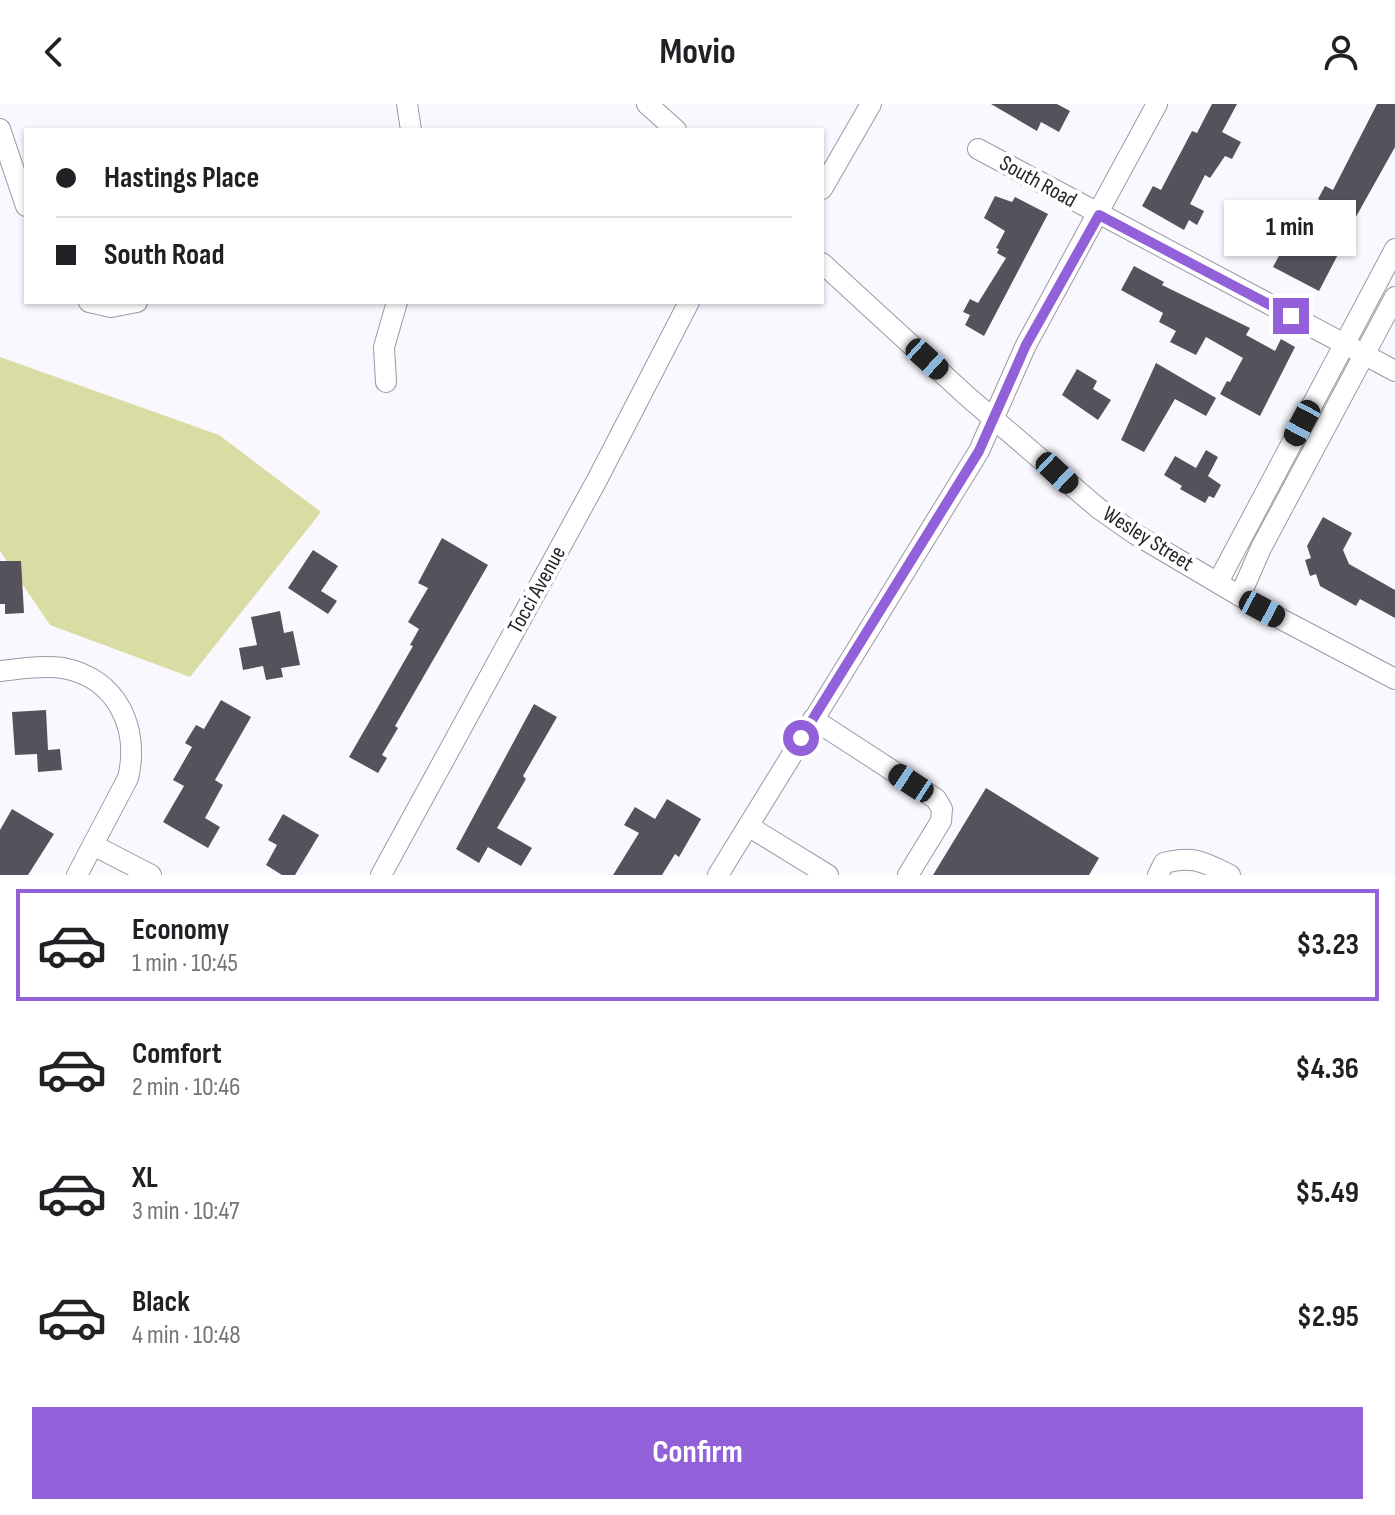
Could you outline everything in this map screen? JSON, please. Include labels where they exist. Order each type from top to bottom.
[{"type":"street","points":[[407,104],[411,128]]},
{"type":"street","points":[[647,104],[674,128]]},
{"type":"street","points":[[824,186],[871,104]]},
{"type":"street","points":[[718,875],[979,451],[1026,345],[1157,104]]},
{"type":"street","points":[[0,129],[24,200]]},
{"type":"street","name":"South Road","points":[[978,149],[1395,371]]},
{"type":"street","points":[[1218,582],[1395,249]]},
{"type":"street","name":"Wesley Street","points":[[824,265],[1098,508],[1135,534],[1240,596],[1395,679]]},
{"type":"street","points":[[1240,596],[1261,548],[1395,297]]},
{"type":"street","points":[[98,304],[111,307],[127,304]]},
{"type":"street","points":[[386,382],[384,347],[396,304]]},
{"type":"street","name":"Tocci Avenue","points":[[389,872],[688,304]]},
{"type":"street","points":[[0,671],[43,667],[66,669],[98,683],[113,695],[123,711],[132,737],[128,778],[77,875]]},
{"type":"street","points":[[813,719],[936,799],[942,809],[941,821],[908,875]]},
{"type":"street","points":[[748,826],[828,875]]},
{"type":"street","points":[[93,845],[151,875]]},
{"type":"street","points":[[1158,875],[1164,863],[1184,858],[1230,875]]},
{"type":"green space","points":[[0,357],[219,435],[321,512],[190,677],[50,625],[0,551]]},
{"type":"building","points":[[991,104],[1057,104],[1070,111],[1059,132],[1041,122],[1037,131]]},
{"type":"building","points":[[1212,104],[1237,104],[1222,132],[1241,142],[1232,159],[1225,156],[1210,178],[1205,175],[1190,204],[1204,211],[1197,225],[1189,220],[1184,230],[1142,206],[1153,186],[1161,190],[1192,131],[1197,133]]},
{"type":"building","points":[[1377,104],[1395,104],[1395,147],[1343,240],[1319,291],[1273,267],[1282,250],[1295,256],[1324,202],[1318,199],[1325,186],[1333,190]]},
{"type":"building","points":[[995,196],[1012,202],[1015,197],[1048,214],[984,336],[965,325],[970,315],[963,312],[970,299],[978,303],[1006,258],[997,253],[999,249],[996,248],[1005,231],[984,218]]},
{"type":"building","points":[[1134,266],[1164,282],[1162,285],[1250,328],[1246,335],[1275,351],[1281,339],[1295,347],[1260,416],[1220,394],[1243,358],[1206,337],[1196,355],[1170,342],[1176,331],[1159,322],[1163,313],[1121,290]]},
{"type":"building","points":[[1156,363],[1216,398],[1206,416],[1175,399],[1144,452],[1121,440]]},
{"type":"building","points":[[1077,369],[1097,381],[1093,389],[1111,400],[1098,420],[1062,395]]},
{"type":"building","points":[[1206,450],[1218,457],[1208,476],[1221,485],[1214,498],[1209,496],[1205,503],[1180,489],[1182,486],[1164,475],[1175,456],[1196,468]]},
{"type":"building","points":[[1323,517],[1352,533],[1343,550],[1349,564],[1395,590],[1395,618],[1360,599],[1356,606],[1320,586],[1316,574],[1310,576],[1305,560],[1311,558],[1307,546]]},
{"type":"building","points":[[442,538],[488,565],[395,726],[398,728],[382,755],[387,758],[378,773],[349,757],[413,646],[410,645],[419,629],[408,622],[428,588],[418,583]]},
{"type":"building","points":[[313,550],[338,566],[321,591],[337,601],[328,614],[288,588]]},
{"type":"building","points":[[0,561],[21,561],[24,613],[5,614],[5,604],[0,604]]},
{"type":"building","points":[[280,611],[284,633],[293,631],[300,665],[281,668],[283,677],[266,680],[263,666],[243,670],[239,648],[257,645],[251,617]]},
{"type":"building","points":[[221,700],[251,717],[215,780],[223,785],[205,818],[220,827],[208,848],[163,822],[184,786],[173,780],[192,747],[185,743],[196,725],[204,729]]},
{"type":"building","points":[[534,704],[557,717],[497,828],[532,848],[521,866],[488,847],[479,863],[456,849]]},
{"type":"building","points":[[46,710],[48,750],[60,749],[62,770],[38,772],[37,754],[15,755],[12,712]]},
{"type":"building","points":[[986,788],[1099,858],[1089,875],[933,875]]},
{"type":"building","points":[[667,799],[701,819],[679,857],[675,854],[662,875],[613,875],[639,833],[624,825],[635,807],[655,819]]},
{"type":"building","points":[[12,809],[54,834],[28,875],[0,875],[0,830]]},
{"type":"building","points":[[283,814],[319,835],[295,875],[282,875],[266,865],[277,845],[268,840]]},
{"type":"route","points":[[801,738],[979,451],[1026,345],[1099,215],[1291,316]]}]
